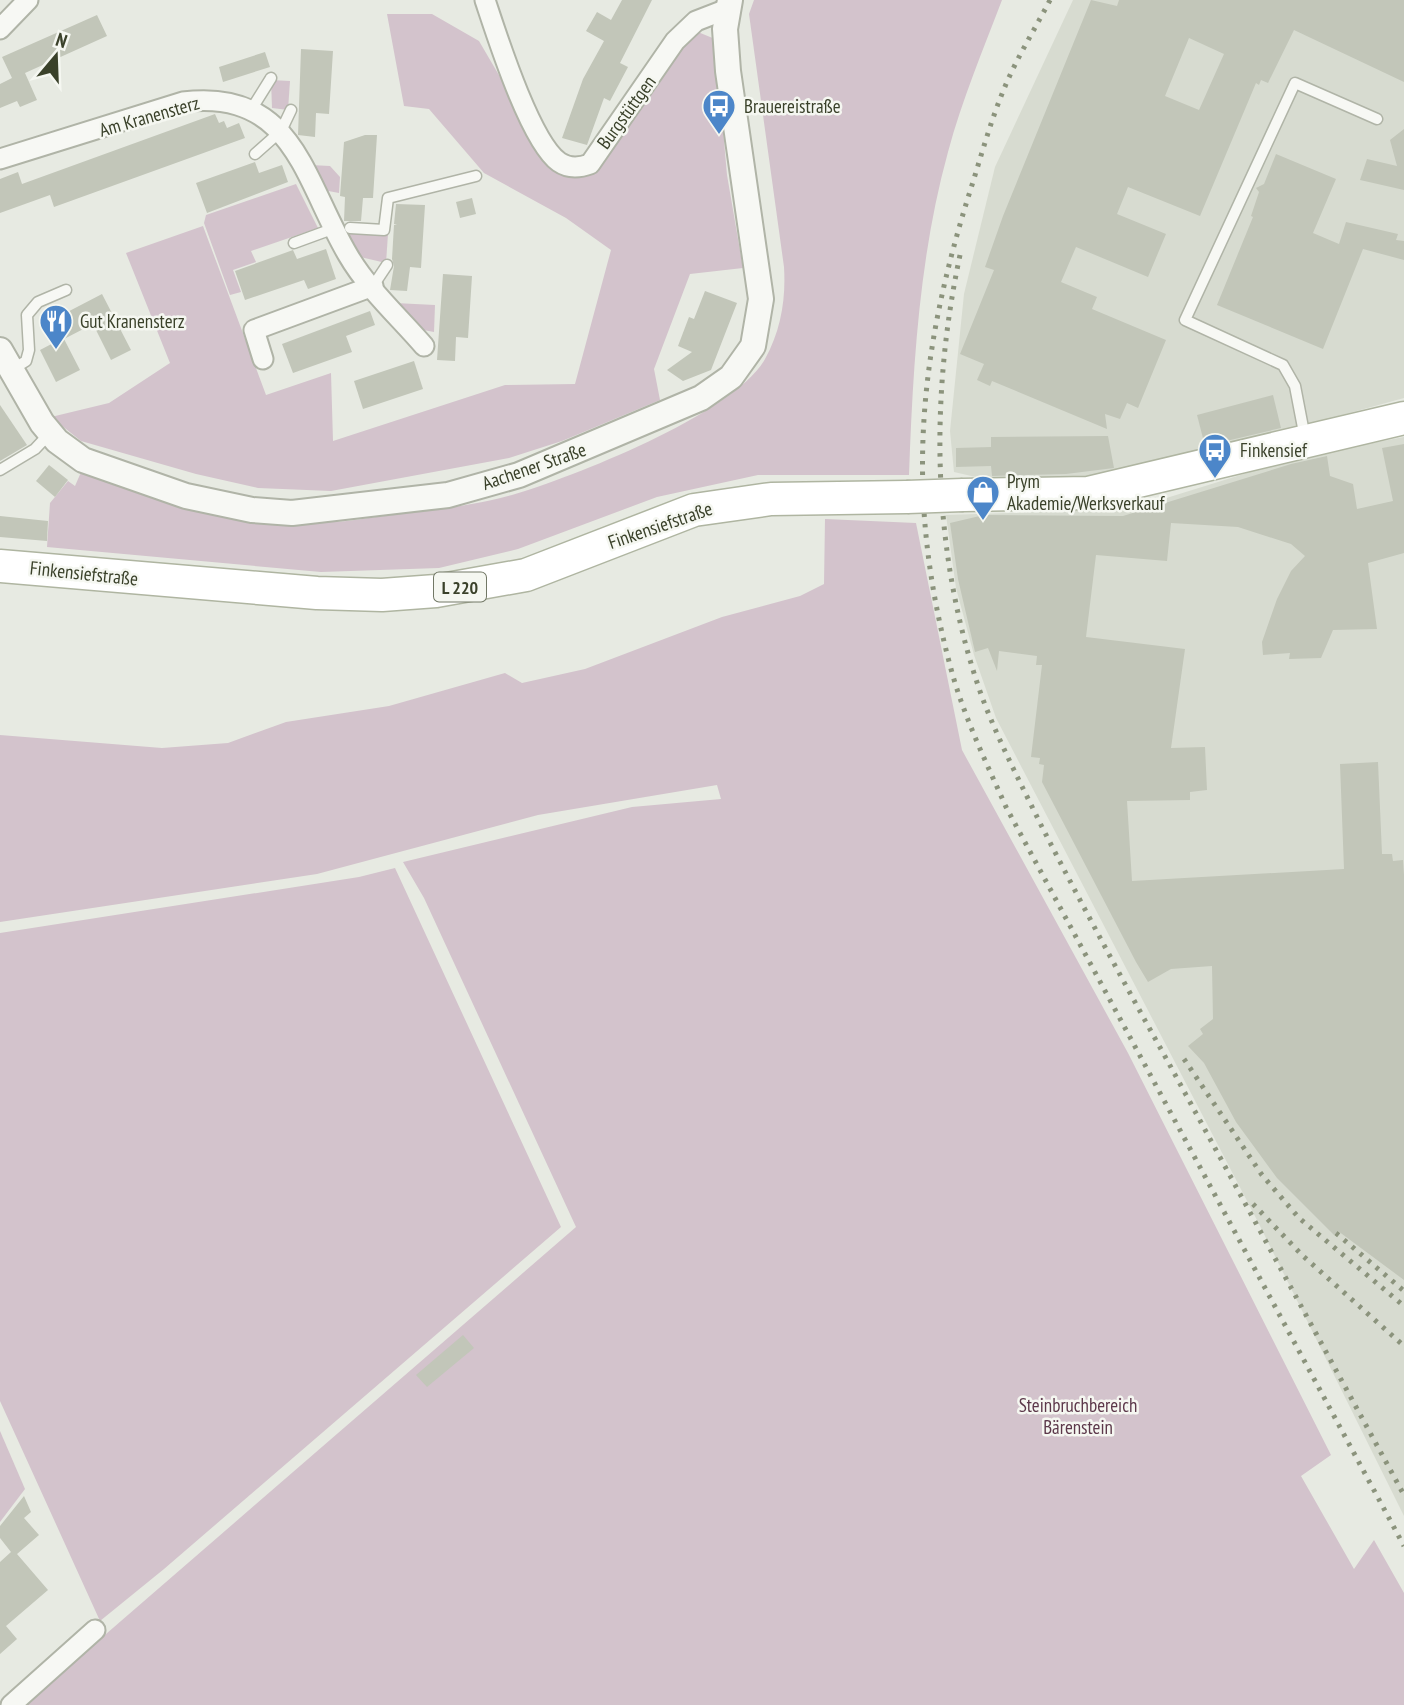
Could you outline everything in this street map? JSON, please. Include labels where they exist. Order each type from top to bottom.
[{"type":"main road","name":"Finkensiefstraße","points":[[0,566],[317,593],[382,595],[436,592],[526,575],[694,510],[771,499],[1088,493],[1404,418]]},
{"type":"street","points":[[0,29],[28,0]]},
{"type":"street","name":"Burgstüttgen","points":[[485,0],[517,88],[540,138],[556,160],[566,166],[580,168],[590,164],[675,41],[696,21],[729,5]]},
{"type":"street","name":"Aachener Straße","points":[[6,360],[50,432],[83,460],[186,496],[252,510],[292,513],[448,495],[519,475],[701,398],[731,377],[753,346],[761,299],[727,71],[729,5]]},
{"type":"street","name":"Am Kranensterz","points":[[0,159],[183,102],[207,99],[251,110],[281,131],[343,228],[348,256],[424,346]]},
{"type":"street","points":[[263,359],[254,330],[373,286]]},
{"type":"street","points":[[11,1705],[95,1630]]},
{"type":"lane","points":[[251,110],[271,78]]},
{"type":"lane","points":[[1306,442],[1294,386],[1283,365],[1185,320],[1295,83],[1377,119]]},
{"type":"lane","points":[[255,153],[281,131],[291,110]]},
{"type":"lane","points":[[294,243],[343,228],[384,230],[388,198],[476,176]]},
{"type":"lane","points":[[373,286],[387,265]]},
{"type":"lane","points":[[6,360],[26,361],[29,350],[27,315],[37,302],[66,290]]},
{"type":"lane","points":[[0,470],[35,449],[50,432]]},
{"type":"shaded area","points":[[1073,0],[1404,0],[1404,398],[1207,452],[1108,475],[989,480],[954,472],[950,431],[964,294],[995,167]]},
{"type":"shaded area","points":[[1404,437],[1404,1516],[1258,1222],[996,718],[974,655],[956,588],[946,515],[1131,509],[1299,457]]},
{"type":"green space","points":[[754,0],[1002,0],[954,133],[930,232],[915,353],[909,475],[758,475],[657,497],[518,549],[439,568],[321,572],[47,547],[50,503],[68,481],[75,486],[82,470],[141,492],[202,509],[297,522],[345,521],[452,507],[512,495],[611,459],[650,441],[721,401],[748,380],[765,359],[779,326],[784,291],[784,267],[749,14]]},
{"type":"green space","points":[[387,14],[432,14],[479,41],[551,164],[582,177],[597,170],[657,87],[693,30],[715,39],[727,175],[743,268],[690,274],[654,369],[660,400],[562,441],[509,458],[331,491],[258,488],[196,474],[81,441],[51,417],[109,403],[170,363],[126,253],[203,226],[266,395],[331,373],[333,441],[505,385],[575,384],[611,250],[566,218],[484,173],[429,109],[404,106]]},
{"type":"green space","points":[[271,80],[290,81],[288,110],[272,108]]},
{"type":"green space","points":[[311,165],[330,166],[340,177],[339,193],[323,190]]},
{"type":"green space","points":[[296,184],[318,228],[251,251],[256,262],[233,270],[241,292],[230,295],[204,223],[206,215]]},
{"type":"green space","points":[[343,232],[388,234],[386,263],[356,256]]},
{"type":"green space","points":[[395,303],[435,305],[434,332],[418,329]]},
{"type":"green space","name":"Steinbruchbereich Bärenstein","points":[[825,519],[916,523],[962,750],[1128,1053],[1331,1455],[1301,1476],[1354,1569],[1374,1540],[1404,1593],[1404,1705],[24,1705],[576,1227],[424,898],[403,862],[632,807],[721,799],[717,785],[538,815],[317,874],[0,922],[0,735],[162,748],[228,743],[286,722],[389,706],[505,673],[522,683],[585,669],[722,617],[800,596],[824,584]]},
{"type":"green space","points":[[395,868],[561,1227],[100,1621],[0,1401],[0,933],[359,877]]},
{"type":"green space","points":[[0,1431],[25,1489],[0,1522]]},
{"type":"building","points":[[622,0],[652,0],[620,63],[628,67],[610,101],[604,98],[587,145],[562,138],[583,79],[604,41],[586,31],[597,12],[611,20]]},
{"type":"building","points":[[1091,0],[1117,6],[1119,0],[1404,0],[1404,82],[1294,30],[1268,83],[1261,80],[1259,85],[1256,83],[1200,216],[1128,187],[1117,214],[1166,234],[1148,277],[1076,247],[1061,282],[1097,297],[1092,309],[1166,340],[1138,408],[1127,403],[1120,419],[1105,414],[1107,429],[992,381],[990,386],[977,380],[984,364],[960,354],[994,270],[985,267]],"holes":[[[1189,38],[1224,54],[1199,110],[1165,96]]]},
{"type":"building","points":[[97,15],[107,36],[25,73],[37,100],[20,107],[17,101],[0,108],[0,84],[12,78],[2,57]]},
{"type":"building","points":[[301,49],[333,51],[329,114],[316,113],[315,137],[298,135]]},
{"type":"building","points":[[265,52],[270,67],[223,82],[219,67]]},
{"type":"building","points":[[215,114],[219,123],[224,121],[227,128],[239,123],[245,138],[54,207],[50,195],[0,213],[0,179],[18,172],[22,184]]},
{"type":"building","points":[[1404,129],[1404,190],[1360,180],[1367,159],[1397,166],[1390,140]]},
{"type":"building","points":[[365,135],[377,135],[373,198],[363,198],[361,221],[344,221],[345,197],[340,196],[344,142]]},
{"type":"building","points":[[1276,154],[1336,179],[1313,233],[1339,244],[1346,222],[1398,234],[1396,240],[1404,241],[1404,260],[1363,249],[1323,349],[1217,305],[1253,217],[1251,216],[1259,192],[1256,188],[1264,184]]},
{"type":"building","points":[[255,162],[259,173],[282,165],[288,182],[207,213],[196,183]]},
{"type":"building","points":[[472,198],[476,214],[460,218],[456,202]]},
{"type":"building","points":[[396,204],[425,205],[421,268],[410,267],[407,291],[390,290],[394,266],[394,225],[397,224],[394,224]]},
{"type":"building","points":[[326,249],[336,279],[308,289],[304,280],[245,300],[235,271],[293,250],[297,259]]},
{"type":"building","points":[[443,274],[472,276],[468,338],[456,337],[455,361],[437,360]]},
{"type":"building","points":[[705,291],[737,303],[711,370],[683,381],[667,370],[692,352],[678,346],[689,317],[694,319]]},
{"type":"building","points":[[102,294],[131,350],[111,360],[93,324],[64,339],[80,370],[56,382],[40,350],[63,338],[54,319]]},
{"type":"building","points":[[370,311],[375,325],[346,336],[352,352],[293,373],[282,344]]},
{"type":"building","points":[[414,361],[423,389],[363,409],[354,381]]},
{"type":"building","points":[[1273,395],[1281,428],[1205,446],[1197,415]]},
{"type":"building","points":[[0,405],[27,445],[0,461]]},
{"type":"building","points":[[1108,436],[1114,468],[1066,474],[992,476],[991,466],[956,467],[956,448],[991,447],[991,437]]},
{"type":"building","points":[[1404,444],[1404,553],[1368,563],[1377,629],[1333,630],[1321,658],[1289,659],[1290,653],[1263,655],[1262,642],[1277,599],[1291,571],[1305,556],[1291,544],[1238,527],[1171,523],[1167,561],[1096,555],[1086,637],[1185,649],[1171,748],[1205,747],[1207,790],[1190,792],[1190,800],[1127,801],[1132,881],[1344,869],[1340,764],[1378,762],[1382,854],[1392,854],[1393,861],[1403,860],[1404,875],[1404,1280],[1338,1231],[1334,1235],[1277,1178],[1236,1122],[1204,1063],[1188,1046],[1203,1034],[1200,1029],[1213,1019],[1212,966],[1171,969],[1148,982],[1136,962],[1042,782],[1044,765],[1039,764],[1040,758],[1031,757],[1042,665],[1036,665],[1037,656],[999,651],[997,671],[988,648],[975,652],[958,579],[950,523],[984,515],[1123,516],[1291,464],[1327,456],[1330,476],[1353,484],[1357,509],[1393,501],[1382,448]]},
{"type":"building","points":[[49,465],[68,480],[55,497],[36,481]]},
{"type":"building","points":[[0,516],[48,521],[47,541],[0,537]]},
{"type":"building","points":[[463,1335],[474,1348],[427,1387],[416,1375]]},
{"type":"building","points":[[24,1496],[31,1512],[24,1518],[39,1535],[17,1554],[48,1590],[6,1626],[17,1639],[0,1654],[0,1562],[11,1552],[0,1538],[0,1526]]},
{"type":"railway","points":[[1050,0],[1014,67],[995,113],[954,247],[939,307],[929,367],[923,484],[927,544],[936,605],[962,704],[1006,807],[1404,1546]]},
{"type":"railway","points":[[960,255],[943,366],[941,478],[953,589],[965,644],[982,697],[1018,779],[1088,915],[1404,1495]]},
{"type":"railway","points":[[1184,1059],[1262,1175],[1299,1218],[1404,1306]]},
{"type":"railway","points":[[1253,1204],[1303,1256],[1404,1346]]},
{"type":"railway","points":[[1336,1233],[1404,1291]]},
{"type":"place","name":"Brauereistraße","points":[[719,136]]},
{"type":"place","name":"Gut Kranensterz","points":[[56,351]]},
{"type":"place","name":"Finkensief","points":[[1215,480]]},
{"type":"place","name":"Prym Akademie/Werksverkauf","points":[[983,522]]}]
